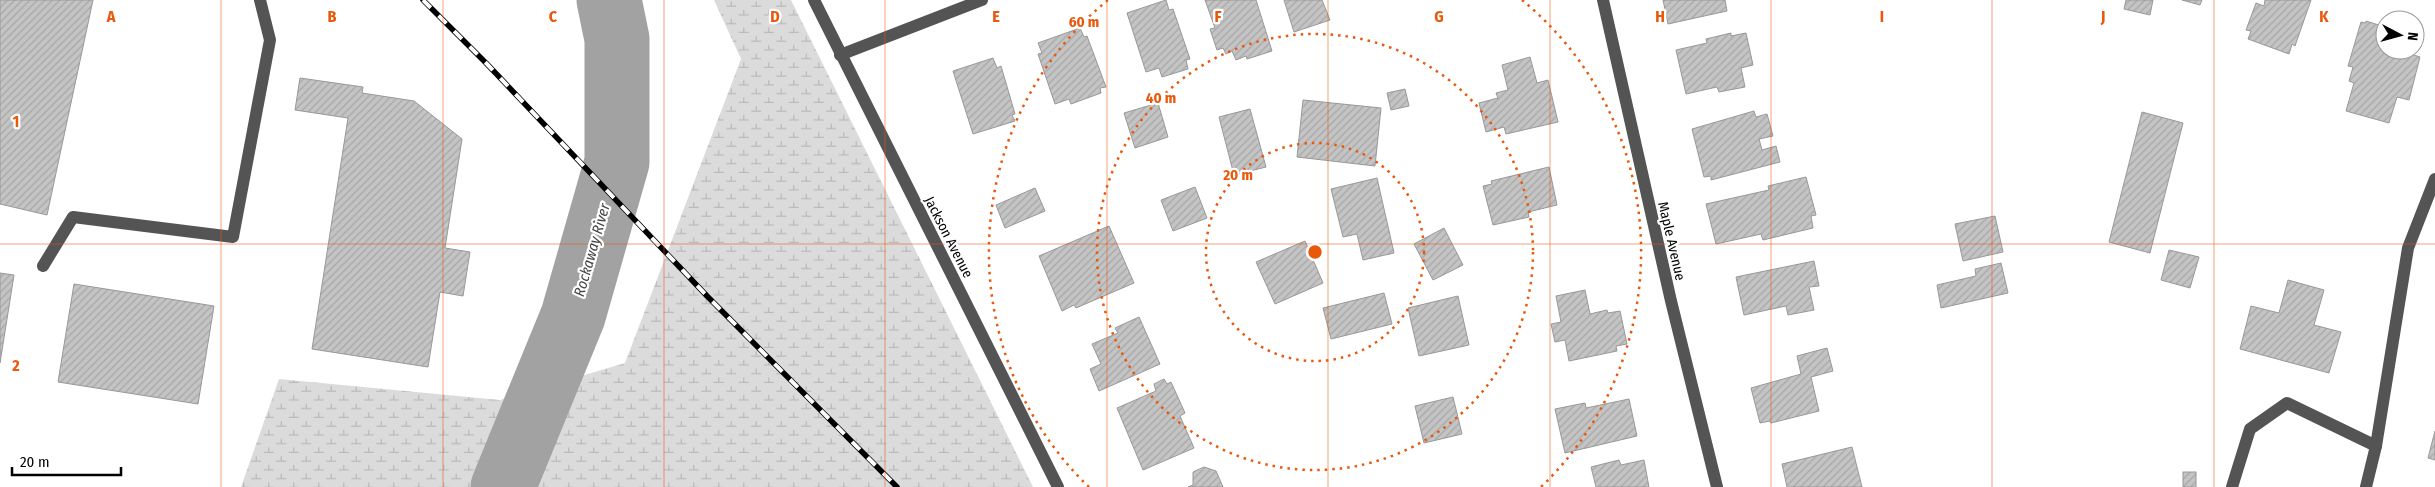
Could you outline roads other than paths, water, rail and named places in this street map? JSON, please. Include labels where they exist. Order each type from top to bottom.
[{"type":"street","points":[[43,266],[74,217],[233,237],[270,40],[260,0]]},
{"type":"street","name":"Jackson Avenue","points":[[814,0],[1058,487]]},
{"type":"street","points":[[840,55],[982,0]]},
{"type":"street","name":"Maple Avenue","points":[[1603,0],[1671,301],[1717,487]]},
{"type":"street","points":[[2366,487],[2376,446],[2408,248],[2435,179]]},
{"type":"street","points":[[2232,487],[2250,428],[2287,403],[2376,446]]},
{"type":"waterway","name":"Rockaway River","points":[[503,487],[573,316],[617,162],[617,39],[609,0]]},
{"type":"railway","points":[[423,0],[486,63],[707,296],[897,487]]}]
